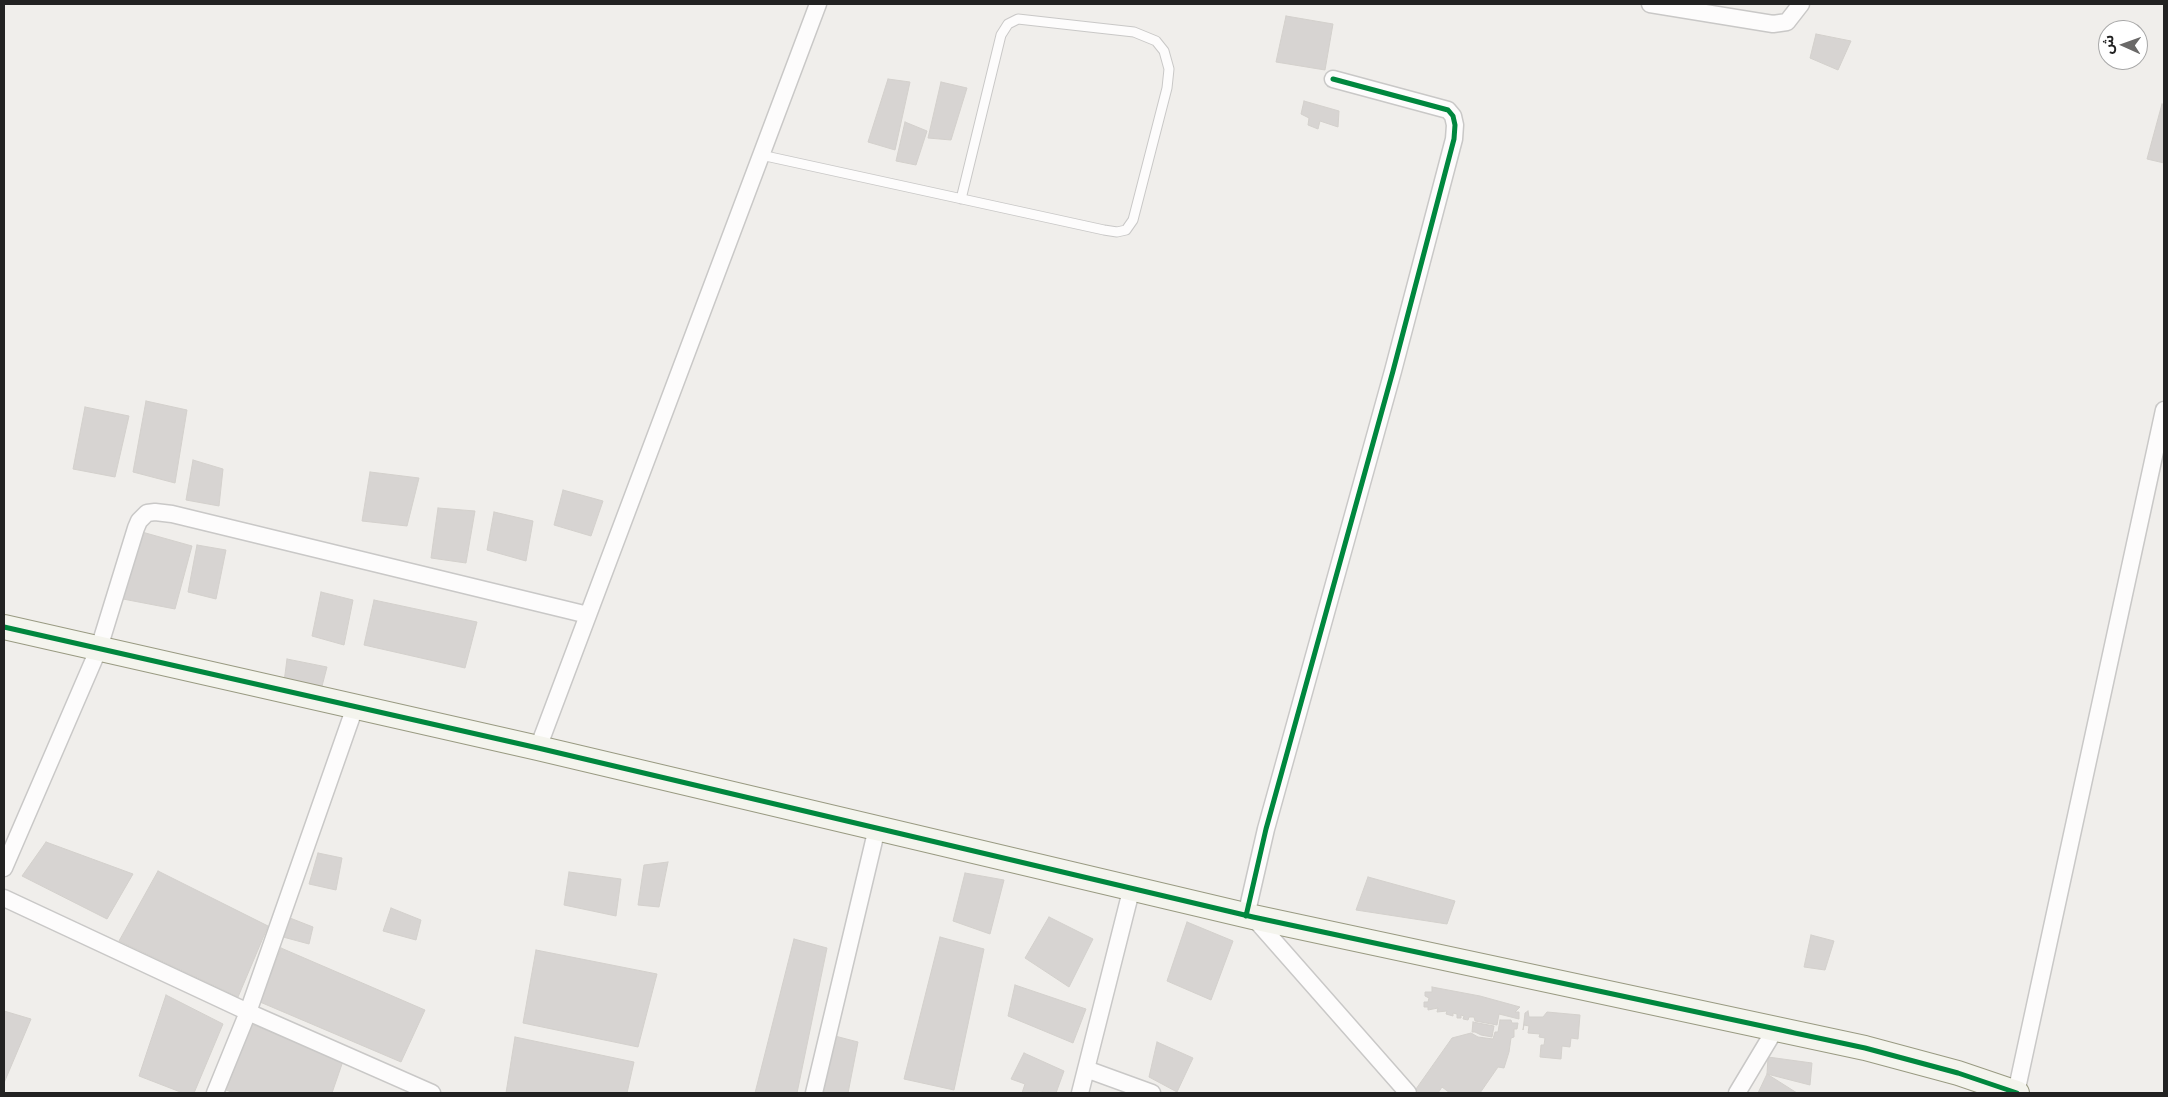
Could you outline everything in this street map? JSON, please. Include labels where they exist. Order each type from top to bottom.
[{"type":"street","points":[[538,748],[818,4]]},
{"type":"street","points":[[1650,4],[1727,10],[1780,24],[1787,22],[1801,4]]},
{"type":"street","points":[[1249,916],[1266,829],[1393,371],[1455,132],[1453,116],[1448,110],[1333,79]]},
{"type":"street","points":[[4,627],[538,748],[1249,916],[1864,1048],[1958,1073],[2016,1093],[2164,410]]},
{"type":"street","points":[[4,868],[100,648],[139,521],[147,513],[172,514],[588,615]]},
{"type":"street","points":[[215,1093],[248,1012],[355,707]]},
{"type":"street","points":[[814,1093],[877,828]]},
{"type":"street","points":[[1080,1093],[1132,888]]},
{"type":"street","points":[[4,898],[248,1012],[432,1093]]},
{"type":"street","points":[[1249,916],[1408,1093]]},
{"type":"street","points":[[1737,1093],[1776,1028]]},
{"type":"street","points":[[1086,1068],[1152,1093]]},
{"type":"lane","points":[[761,155],[961,199],[1104,230],[1117,232],[1126,230],[1133,220],[1167,88],[1169,69],[1164,51],[1156,41],[1134,32],[1018,19],[1008,24],[1001,35],[961,199]]},
{"type":"building","points":[[1286,16],[1333,24],[1325,70],[1276,62]]},
{"type":"building","points":[[1816,34],[1851,41],[1838,70],[1810,58]]},
{"type":"building","points":[[888,79],[910,82],[895,150],[868,142]]},
{"type":"building","points":[[941,82],[967,88],[951,140],[928,138]]},
{"type":"building","points":[[1304,101],[1339,111],[1338,127],[1320,121],[1318,129],[1308,125],[1309,118],[1301,114]]},
{"type":"building","points":[[2162,104],[2164,105],[2164,163],[2147,159]]},
{"type":"building","points":[[905,122],[927,131],[916,165],[896,161]]},
{"type":"building","points":[[146,401],[187,410],[175,483],[133,472]]},
{"type":"building","points":[[85,407],[129,416],[115,477],[73,469]]},
{"type":"building","points":[[193,460],[223,469],[219,506],[186,500]]},
{"type":"building","points":[[370,472],[419,478],[407,526],[362,521]]},
{"type":"building","points":[[563,490],[603,501],[591,536],[554,525]]},
{"type":"building","points":[[438,508],[475,511],[466,563],[431,558]]},
{"type":"building","points":[[494,512],[533,521],[526,561],[487,550]]},
{"type":"building","points":[[142,532],[192,546],[175,609],[123,599]]},
{"type":"building","points":[[197,545],[226,550],[216,599],[188,592]]},
{"type":"building","points":[[321,592],[353,600],[344,645],[312,636]]},
{"type":"building","points":[[374,600],[477,622],[465,668],[364,645]]},
{"type":"building","points":[[287,659],[327,667],[321,690],[284,682]]},
{"type":"building","points":[[46,842],[133,874],[107,919],[22,876]]},
{"type":"building","points":[[318,853],[342,858],[336,890],[309,884]]},
{"type":"building","points":[[668,862],[659,907],[638,905],[644,865]]},
{"type":"building","points":[[158,871],[268,926],[238,997],[119,941]]},
{"type":"building","points":[[569,872],[621,879],[616,916],[564,905]]},
{"type":"building","points":[[965,873],[1004,880],[990,934],[953,921]]},
{"type":"building","points":[[1368,877],[1455,901],[1447,924],[1356,910]]},
{"type":"building","points":[[391,908],[421,920],[416,940],[383,931]]},
{"type":"building","points":[[1049,917],[1093,939],[1069,987],[1025,958]]},
{"type":"building","points":[[290,918],[313,927],[309,944],[283,937]]},
{"type":"building","points":[[1187,922],[1233,941],[1211,1000],[1167,981]]},
{"type":"building","points":[[1811,935],[1834,941],[1825,970],[1804,967]]},
{"type":"building","points":[[940,937],[984,949],[954,1090],[904,1079]]},
{"type":"building","points":[[794,939],[827,948],[797,1093],[755,1093]]},
{"type":"building","points":[[281,948],[425,1010],[401,1062],[260,1002]]},
{"type":"building","points":[[536,950],[657,974],[638,1047],[523,1023]]},
{"type":"building","points":[[1015,985],[1086,1009],[1073,1043],[1008,1016]]},
{"type":"building","points":[[1432,987],[1480,996],[1520,1007],[1515,1012],[1519,1012],[1519,1019],[1499,1014],[1497,1025],[1475,1021],[1474,1017],[1469,1017],[1468,1020],[1463,1019],[1464,1016],[1461,1015],[1461,1018],[1457,1018],[1457,1014],[1453,1013],[1453,1016],[1446,1014],[1447,1011],[1437,1012],[1438,1008],[1428,1010],[1428,1007],[1424,1007],[1424,1002],[1428,1002],[1429,998],[1425,996],[1425,992],[1432,992]]},
{"type":"building","points":[[166,995],[223,1024],[194,1093],[183,1093],[139,1076]]},
{"type":"building","points":[[4,1011],[31,1019],[4,1083]]},
{"type":"building","points":[[1528,1011],[1529,1017],[1543,1017],[1547,1012],[1580,1015],[1578,1039],[1571,1038],[1570,1047],[1562,1046],[1561,1059],[1540,1057],[1541,1045],[1544,1045],[1545,1038],[1539,1037],[1540,1034],[1528,1033],[1529,1026],[1524,1025],[1523,1030],[1525,1013]]},
{"type":"building","points":[[1500,1020],[1511,1020],[1512,1023],[1518,1023],[1517,1029],[1514,1029],[1514,1037],[1511,1038],[1504,1068],[1498,1067],[1480,1093],[1450,1093],[1442,1087],[1438,1093],[1419,1093],[1416,1089],[1452,1038],[1471,1033],[1478,1037],[1493,1039],[1495,1032],[1498,1032]]},
{"type":"building","points":[[1473,1022],[1494,1026],[1492,1037],[1472,1032]]},
{"type":"building","points":[[251,1024],[343,1061],[332,1093],[234,1093],[226,1090]]},
{"type":"building","points":[[835,1036],[858,1042],[848,1093],[818,1093]]},
{"type":"building","points":[[515,1037],[634,1062],[627,1093],[506,1093]]},
{"type":"building","points":[[1157,1042],[1193,1058],[1177,1092],[1149,1077]]},
{"type":"building","points":[[1024,1053],[1064,1071],[1056,1093],[1038,1091],[1037,1093],[1022,1093],[1025,1084],[1011,1079]]},
{"type":"building","points":[[1768,1057],[1812,1063],[1810,1085],[1767,1074]]},
{"type":"building","points":[[1767,1074],[1797,1093],[1758,1093]]},
{"type":"cycle path","points":[[1246,916],[1266,829],[1393,371],[1454,139],[1455,125],[1453,116],[1448,110],[1333,79]]},
{"type":"cycle path","points":[[4,627],[538,748],[1253,917],[1865,1048],[1958,1073],[2017,1093]]}]
